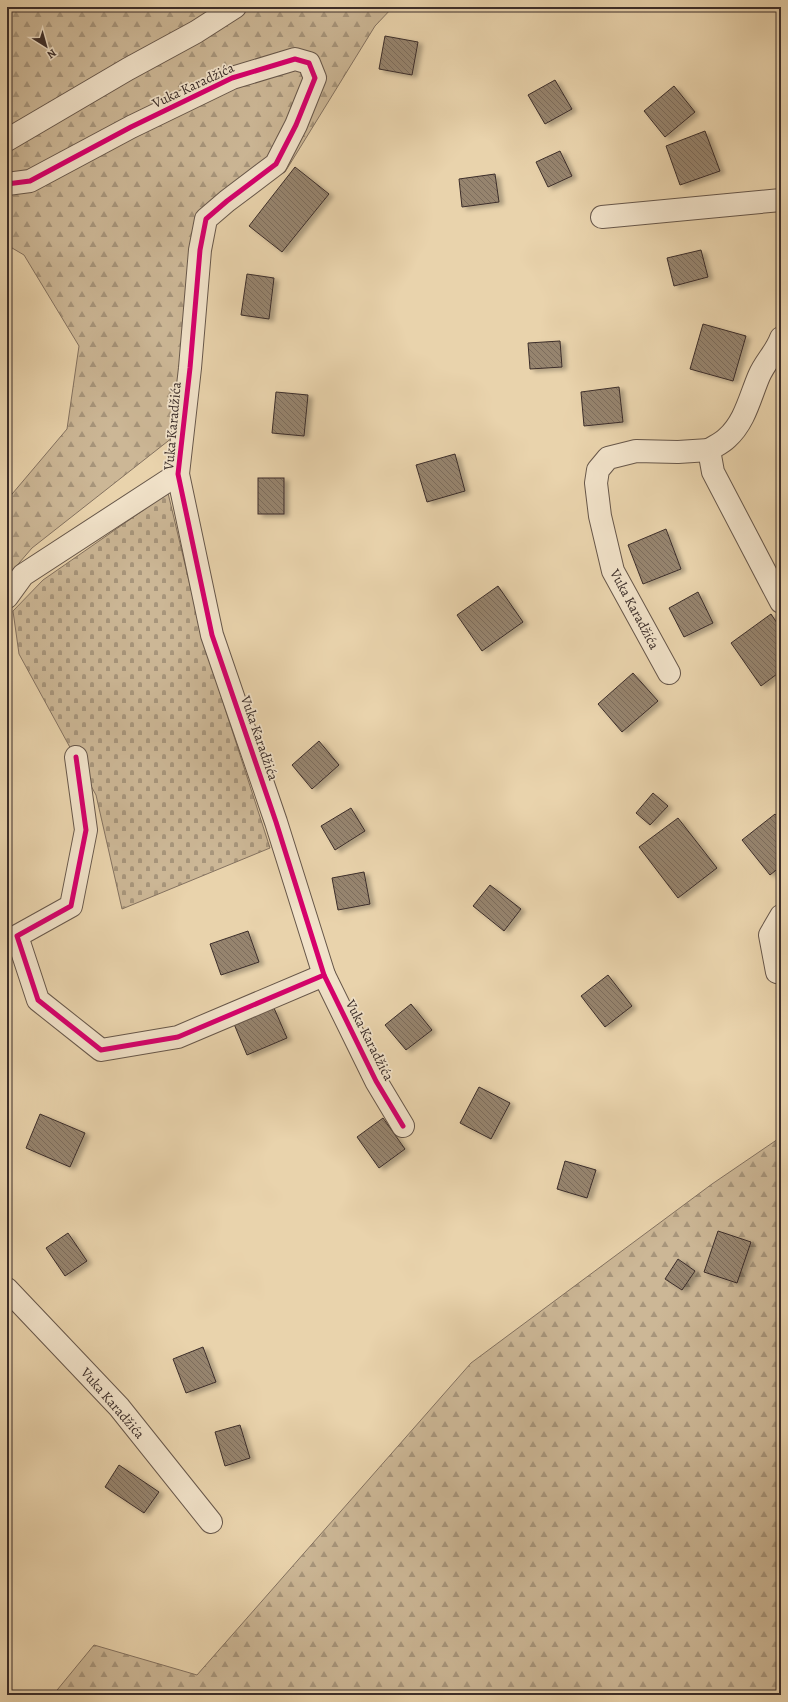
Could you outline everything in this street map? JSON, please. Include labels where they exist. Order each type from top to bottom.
[{"type":"street","points":[[7,140],[128,69],[196,32],[236,7]]},
{"type":"street","name":"Vuka Karadžića","points":[[7,184],[30,181],[131,127],[232,78],[295,59],[309,64],[315,78],[296,125],[276,164],[206,219],[200,250],[190,368],[178,474],[212,635],[276,822],[324,975],[376,1081],[403,1126]]},
{"type":"street","points":[[602,217],[781,200]]},
{"type":"street","name":"Vuka Karadžića","points":[[670,673],[613,570],[600,516],[596,483],[598,470],[608,458],[636,450],[678,452],[709,450],[727,438],[737,426],[748,405],[760,374],[778,347],[781,338]]},
{"type":"street","points":[[709,450],[713,472],[781,602]]},
{"type":"street","name":"Vuka Karadžića","points":[[7,597],[23,575],[178,474]]},
{"type":"street","points":[[76,757],[86,830],[71,906],[17,936],[38,1000],[101,1050],[178,1037],[324,975]]},
{"type":"street","points":[[781,916],[770,935],[777,972],[781,973]]},
{"type":"street","name":"Vuka Karadžića","points":[[7,1289],[119,1407],[212,1522]]},
{"type":"green space","points":[[7,7],[393,7],[375,26],[285,172],[198,215],[177,434],[32,548],[7,577],[7,500],[67,429],[79,346],[24,255],[7,245]]},
{"type":"green space","points":[[168,493],[203,640],[270,848],[122,909],[96,795],[19,654],[13,611],[43,580]]},
{"type":"green space","points":[[781,1137],[781,1695],[53,1695],[94,1645],[197,1675],[471,1363],[712,1184]]},
{"type":"building","points":[[385,36],[418,42],[412,75],[379,69]]},
{"type":"building","points":[[555,80],[572,109],[545,124],[528,95]]},
{"type":"building","points":[[674,86],[695,112],[665,137],[644,111]]},
{"type":"building","points":[[705,131],[720,171],[680,185],[666,146]]},
{"type":"building","points":[[560,151],[572,176],[548,187],[536,162]]},
{"type":"building","points":[[295,167],[329,194],[282,252],[249,226]]},
{"type":"building","points":[[495,174],[499,202],[462,207],[459,179]]},
{"type":"building","points":[[701,250],[708,277],[674,286],[667,258]]},
{"type":"building","points":[[247,274],[274,278],[269,319],[241,315]]},
{"type":"building","points":[[703,324],[746,336],[733,381],[690,369]]},
{"type":"building","points":[[560,341],[562,367],[530,369],[528,343]]},
{"type":"building","points":[[619,387],[623,422],[584,426],[581,392]]},
{"type":"building","points":[[276,392],[308,395],[304,436],[272,433]]},
{"type":"building","points":[[455,454],[465,491],[427,502],[416,465]]},
{"type":"building","points":[[258,478],[284,478],[284,514],[258,514]]},
{"type":"building","points":[[666,529],[681,569],[643,584],[628,545]]},
{"type":"building","points":[[498,586],[523,622],[482,651],[457,615]]},
{"type":"building","points":[[698,592],[713,623],[684,637],[669,608]]},
{"type":"building","points":[[771,614],[781,629],[781,671],[761,686],[731,643]]},
{"type":"building","points":[[633,673],[658,701],[622,732],[598,704]]},
{"type":"building","points":[[319,741],[339,765],[312,789],[292,765]]},
{"type":"building","points":[[653,793],[668,806],[650,825],[636,813]]},
{"type":"building","points":[[351,808],[365,831],[335,850],[321,826]]},
{"type":"building","points":[[775,814],[781,821],[781,866],[770,875],[742,840]]},
{"type":"building","points":[[678,818],[717,868],[678,898],[639,847]]},
{"type":"building","points":[[364,872],[370,904],[338,910],[332,878]]},
{"type":"building","points":[[490,885],[521,909],[504,931],[473,906]]},
{"type":"building","points":[[248,931],[259,962],[221,975],[210,944]]},
{"type":"building","points":[[608,975],[632,1006],[605,1027],[581,996]]},
{"type":"building","points":[[411,1004],[432,1030],[406,1050],[385,1025]]},
{"type":"building","points":[[274,1008],[287,1038],[247,1055],[234,1024]]},
{"type":"building","points":[[479,1087],[510,1103],[491,1139],[460,1123]]},
{"type":"building","points":[[40,1114],[85,1133],[70,1167],[26,1148]]},
{"type":"building","points":[[383,1118],[405,1149],[379,1168],[357,1137]]},
{"type":"building","points":[[565,1161],[596,1170],[587,1198],[557,1189]]},
{"type":"building","points":[[718,1231],[751,1242],[737,1283],[704,1272]]},
{"type":"building","points":[[68,1233],[87,1261],[65,1276],[46,1248]]},
{"type":"building","points":[[678,1259],[695,1271],[682,1290],[665,1279]]},
{"type":"building","points":[[203,1347],[216,1382],[186,1393],[173,1359]]},
{"type":"building","points":[[240,1425],[250,1458],[225,1466],[215,1432]]},
{"type":"building","points":[[119,1465],[159,1492],[144,1513],[105,1487]]},
{"type":"cycle path","points":[[7,184],[30,181],[131,127],[232,78],[295,59],[309,63],[315,78],[296,125],[276,164],[206,219],[200,250],[190,368],[178,474],[212,635],[276,822],[324,975],[376,1081],[403,1126]]},
{"type":"cycle path","points":[[76,757],[86,830],[71,906],[17,936],[38,1000],[101,1050],[178,1037],[324,975]]}]
